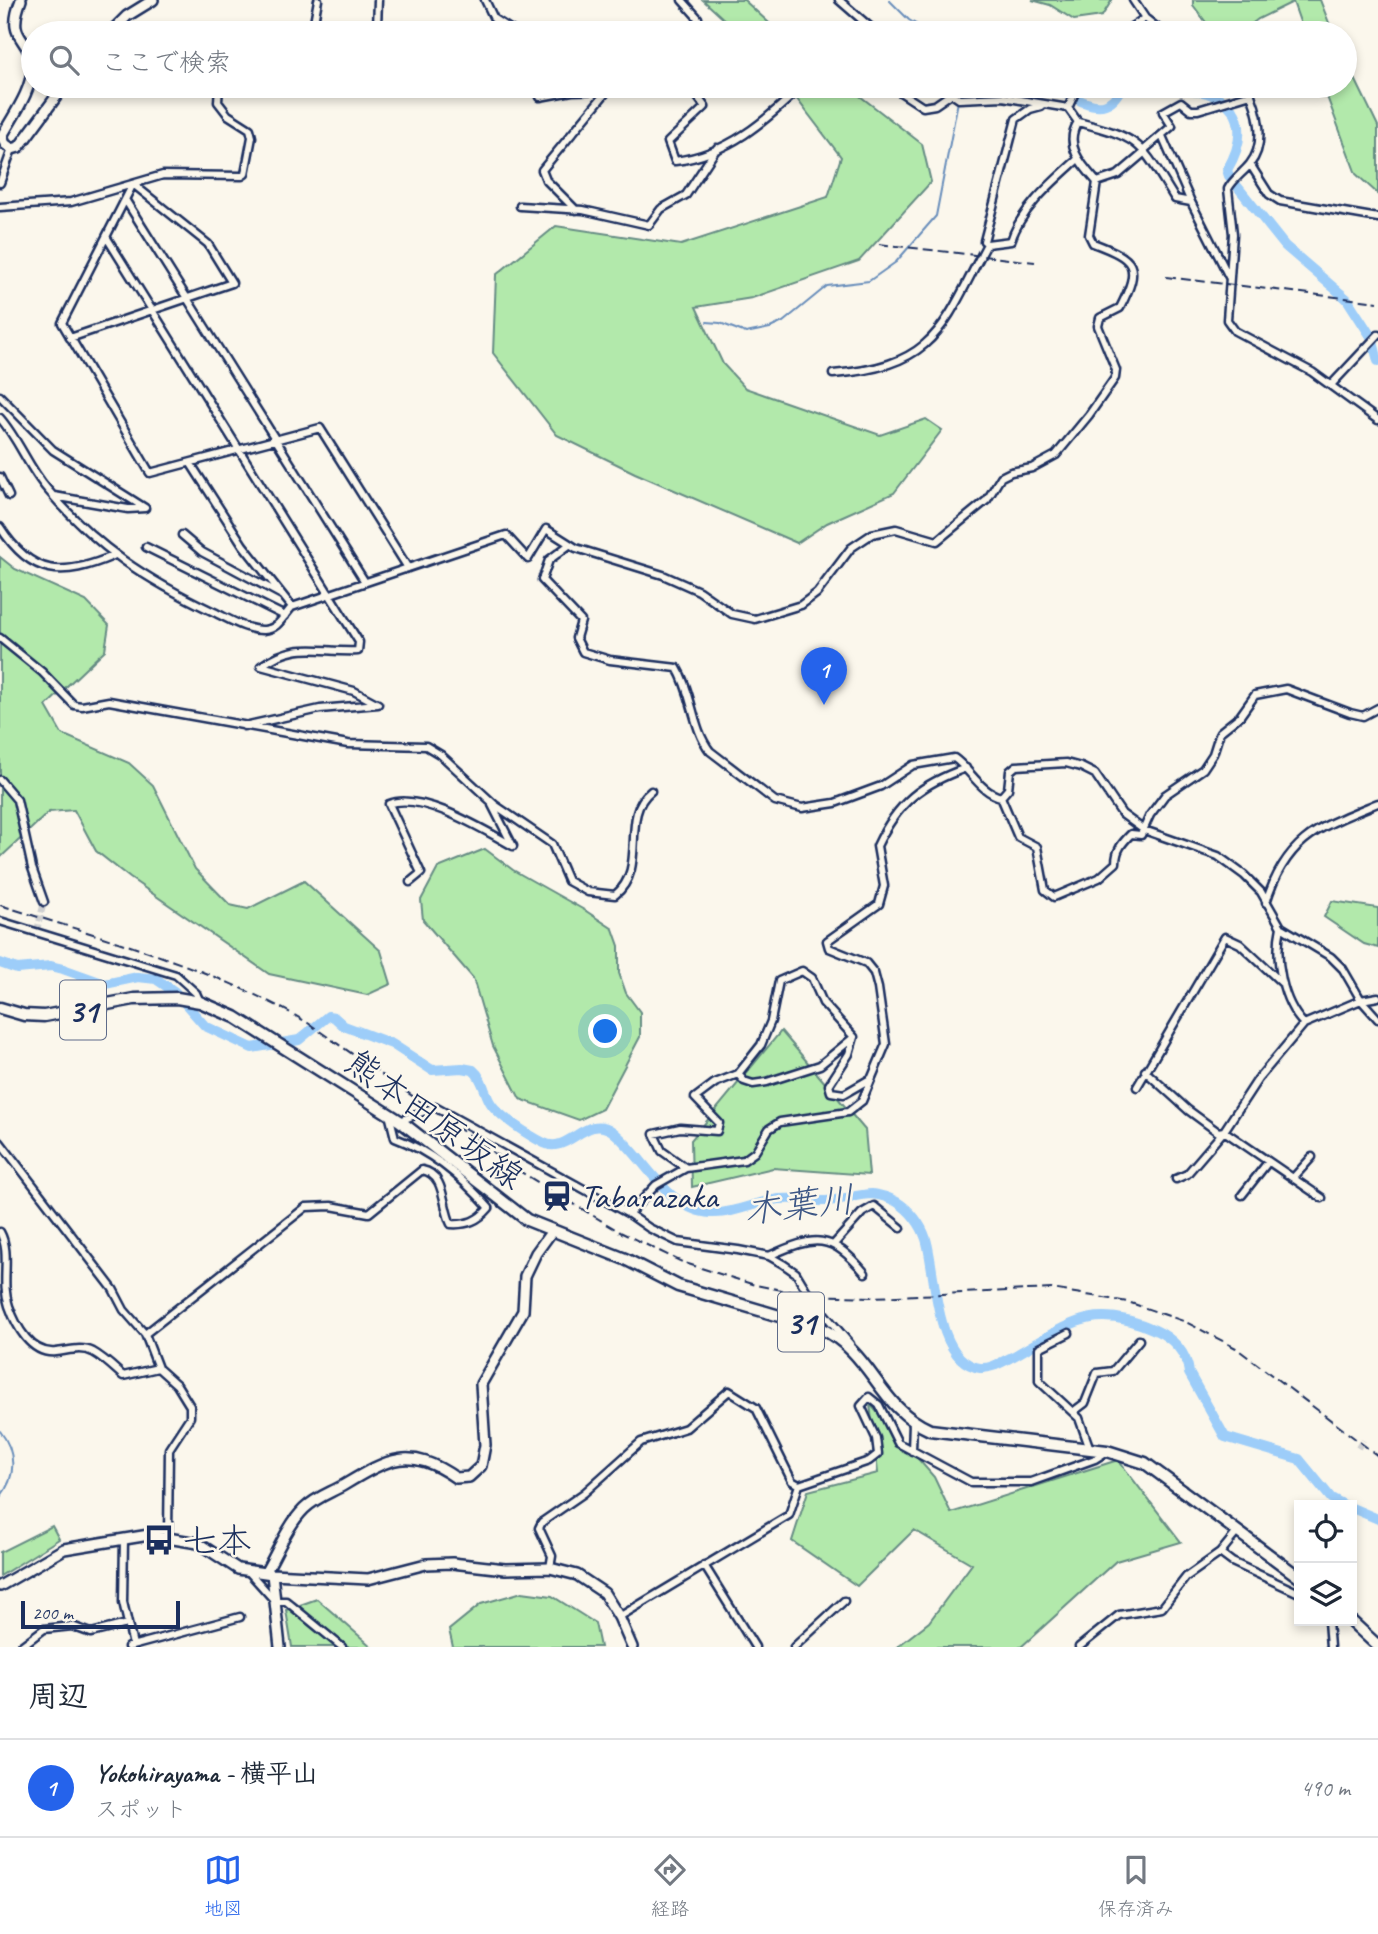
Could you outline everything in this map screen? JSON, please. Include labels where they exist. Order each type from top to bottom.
[{"type":"main road","name":"熊本田原坂線","points":[[0,1008],[24,1015],[44,1016],[134,999],[167,998],[195,1001],[235,1017],[400,1121],[507,1207],[552,1231],[625,1259],[678,1286],[820,1328],[855,1350],[890,1401],[913,1422],[948,1433],[1107,1451],[1145,1463],[1294,1573]]},
{"type":"main road","points":[[1356,1626],[1378,1646]]},
{"type":"street","points":[[21,0],[14,27],[21,42]]},
{"type":"street","points":[[122,21],[153,0]]},
{"type":"street","points":[[314,21],[318,0]]},
{"type":"street","points":[[377,21],[378,0]]},
{"type":"street","points":[[485,0],[497,21]]},
{"type":"street","points":[[682,0],[698,18],[697,21]]},
{"type":"street","points":[[839,0],[863,21]]},
{"type":"street","points":[[1133,0],[1149,21]]},
{"type":"street","points":[[1140,21],[1145,18]]},
{"type":"street","points":[[12,149],[5,144],[2,136],[22,98]]},
{"type":"street","points":[[0,183],[12,149],[19,146],[55,98]]},
{"type":"street","points":[[0,206],[71,202],[163,175],[245,174],[250,129],[228,115],[218,102],[218,98]]},
{"type":"street","points":[[576,210],[546,180],[542,170],[601,98]]},
{"type":"street","points":[[699,98],[705,107],[668,142],[673,160],[691,160],[750,133],[789,98]]},
{"type":"street","points":[[909,98],[923,107],[935,105],[945,98]]},
{"type":"street","points":[[957,98],[981,98]]},
{"type":"street","points":[[1008,98],[1068,108],[1078,122],[1114,130],[1144,151],[1175,199],[1191,202]]},
{"type":"street","points":[[1068,108],[1073,98]]},
{"type":"street","points":[[1097,182],[1118,175],[1162,136],[1172,126],[1163,113],[1181,102],[1191,110],[1198,110],[1238,98]]},
{"type":"street","points":[[1252,98],[1259,136],[1256,152],[1250,164],[1228,189],[1233,234],[1227,320],[1235,331],[1331,385],[1378,420]]},
{"type":"street","points":[[984,241],[1016,119],[1030,109],[1047,105]]},
{"type":"street","points":[[0,418],[19,444],[30,468],[113,556],[182,597],[238,624],[262,630],[271,629],[292,607],[506,535],[528,559],[546,529],[569,544],[663,575],[699,591],[732,614],[755,619],[801,606],[817,593],[851,548],[872,534],[896,529],[937,541],[987,500],[1001,477],[1032,468],[1056,455],[1115,378],[1116,369],[1098,326],[1100,318],[1120,308],[1132,278],[1131,263],[1124,254],[1093,243],[1088,235],[1097,182],[1074,151],[1072,133],[1078,122]]},
{"type":"street","points":[[1162,136],[1191,202],[1230,279]]},
{"type":"street","points":[[520,206],[576,210],[649,225],[661,209],[686,195],[718,146]]},
{"type":"street","points":[[833,374],[863,372],[916,354],[941,330],[987,244],[1012,241],[1014,231],[1044,190],[1078,159]]},
{"type":"street","points":[[1250,164],[1269,194],[1280,201],[1378,218]]},
{"type":"street","points":[[133,184],[62,323],[151,475],[320,428],[408,568]]},
{"type":"street","points":[[70,338],[232,283],[208,244],[133,184]]},
{"type":"street","points":[[126,201],[365,582]]},
{"type":"street","points":[[107,238],[356,635],[358,651],[305,647],[274,657],[261,666],[273,672],[354,691],[378,704],[320,709],[244,726]]},
{"type":"street","points":[[1331,385],[1378,335]]},
{"type":"street","points":[[0,396],[53,450],[145,508],[128,509],[54,496]]},
{"type":"street","points":[[191,464],[243,545],[292,607]]},
{"type":"street","points":[[0,477],[1,485],[9,496]]},
{"type":"street","points":[[1,529],[36,564],[58,572],[81,568],[113,556]]},
{"type":"street","points":[[182,535],[202,552],[283,596]]},
{"type":"street","points":[[569,544],[549,560],[542,580],[581,621],[576,638],[583,652],[610,660],[677,668],[685,684],[703,742],[710,751],[775,801],[802,808],[835,803],[881,786],[908,766],[954,758],[987,790],[1001,797],[1018,837],[1037,847],[1049,896],[1099,878],[1116,863],[1116,854],[1123,842],[1131,834],[1142,835],[1150,815],[1165,795],[1203,769],[1213,754],[1220,732],[1240,716],[1255,695],[1286,689],[1363,716],[1378,708]]},
{"type":"street","points":[[146,547],[285,616]]},
{"type":"street","points":[[0,638],[42,672],[74,705],[109,701],[172,710],[348,744],[426,746],[441,755],[487,797],[552,844],[568,881],[604,896],[615,895],[630,878],[639,803],[651,791]]},
{"type":"street","points":[[1001,797],[1008,789],[1010,771],[1016,766],[1066,763],[1095,774],[1122,814],[1144,830],[1218,856],[1244,875],[1281,927],[1331,957],[1343,969],[1361,1000],[1378,1018]]},
{"type":"street","points":[[629,1214],[656,1185],[686,1168],[744,1160],[755,1152],[769,1129],[780,1122],[848,1112],[862,1101],[886,1044],[874,972],[866,963],[829,948],[827,941],[879,904],[884,886],[877,846],[894,816],[920,788],[966,768]]},
{"type":"street","points":[[0,780],[17,800],[32,868],[44,902]]},
{"type":"street","points":[[410,882],[421,873],[390,804],[405,801],[419,803],[468,822],[513,846],[487,797]]},
{"type":"street","points":[[1266,903],[1273,880],[1306,839],[1329,821],[1378,803]]},
{"type":"street","points":[[0,921],[176,975],[195,993],[195,1001]]},
{"type":"street","points":[[1281,927],[1279,948],[1283,984],[1291,1010],[1304,1024]]},
{"type":"street","points":[[1137,1087],[1225,937],[1240,944],[1283,984]]},
{"type":"street","points":[[686,1168],[662,1151],[654,1134],[680,1129],[717,1131],[719,1123],[695,1098],[715,1083],[738,1074],[766,1036],[779,981],[802,971],[812,978],[823,1003],[854,1037]]},
{"type":"street","points":[[1176,1179],[1187,1174],[1224,1131],[1258,1079],[1304,1024],[1361,1000],[1378,997]]},
{"type":"street","points":[[854,1037],[849,1054],[829,1085],[831,1092],[844,1094],[872,1077]]},
{"type":"street","points":[[738,1074],[744,1081],[753,1084],[767,1082],[820,1065],[854,1037]]},
{"type":"street","points":[[1146,1071],[1188,1110],[1218,1132],[1224,1131],[1322,1198]]},
{"type":"street","points":[[400,1121],[435,1107],[678,1242],[769,1256],[796,1273],[811,1298],[855,1350]]},
{"type":"street","points":[[145,1334],[306,1207],[331,1206],[369,1213],[422,1170],[428,1171],[440,1182],[451,1224],[464,1225],[484,1213],[488,1208],[468,1185],[418,1148],[395,1138],[391,1133],[388,1114]]},
{"type":"street","points":[[0,1142],[145,1334],[158,1368],[177,1385],[191,1410],[169,1449],[168,1536]]},
{"type":"street","points":[[1293,1178],[1312,1157]]},
{"type":"street","points":[[1242,1195],[1268,1162]]},
{"type":"street","points":[[835,1244],[862,1213],[874,1206],[901,1228]]},
{"type":"street","points":[[280,1647],[275,1601],[268,1574],[302,1511],[317,1497],[343,1486],[370,1467],[407,1457],[436,1464],[456,1478],[469,1476],[481,1466],[485,1445],[481,1384],[523,1311],[525,1276],[552,1231]]},
{"type":"street","points":[[0,1232],[6,1248],[2,1287],[19,1330],[30,1342],[42,1351],[54,1353],[74,1349],[92,1352],[123,1376],[158,1368]]},
{"type":"street","points":[[769,1256],[804,1241],[835,1244],[865,1273]]},
{"type":"street","points":[[1069,1333],[1039,1348],[1039,1381],[1079,1418],[1090,1449]]},
{"type":"street","points":[[1073,1412],[1085,1403],[1097,1373],[1113,1371],[1139,1340]]},
{"type":"street","points":[[550,1568],[552,1556],[539,1528],[542,1522],[584,1493],[641,1442],[687,1428],[729,1391],[756,1408],[792,1481],[799,1485],[869,1461],[878,1454],[876,1438],[861,1406],[869,1397],[879,1405],[898,1443],[960,1477],[982,1483],[1031,1482],[1084,1464],[1107,1451]]},
{"type":"street","points":[[912,1451],[913,1422]]},
{"type":"street","points":[[619,1616],[789,1515],[799,1485]]},
{"type":"street","points":[[1079,1647],[1119,1615],[1162,1608],[1186,1577],[1220,1553],[1238,1531]]},
{"type":"street","points":[[0,1586],[64,1549],[124,1539],[168,1536],[198,1543],[231,1566],[268,1574],[368,1579],[426,1564],[452,1563],[505,1569],[550,1568],[577,1575],[592,1583],[612,1603],[632,1647]]},
{"type":"street","points":[[124,1539],[123,1602],[130,1646],[240,1617]]},
{"type":"street","points":[[1220,1553],[1232,1562],[1294,1591]]},
{"type":"street","points":[[704,1565],[755,1647]]},
{"type":"street","points":[[247,1571],[275,1601],[286,1601],[342,1647]]},
{"type":"street","points":[[794,1647],[844,1601]]},
{"type":"street","points":[[20,1647],[44,1629],[72,1626],[91,1633],[127,1624]]},
{"type":"street","points":[[1328,1626],[1330,1647]]},
{"type":"green space","points":[[703,0],[744,0],[767,21],[726,21]]},
{"type":"green space","points":[[1032,0],[1112,0],[1102,16],[1074,20],[1050,5]]},
{"type":"green space","points":[[1193,0],[1320,0],[1328,21],[1300,21],[1293,2],[1255,21],[1205,21],[1193,5]]},
{"type":"green space","points":[[1357,83],[1378,126],[1378,194],[1356,174],[1328,98],[1357,98]]},
{"type":"green space","points":[[796,98],[863,98],[922,144],[931,182],[859,261],[752,298],[696,307],[723,364],[745,388],[880,435],[926,419],[942,430],[894,493],[827,523],[797,543],[635,473],[557,435],[493,353],[496,275],[556,226],[681,245],[828,197],[841,157]]},
{"type":"green space","points":[[0,557],[15,569],[86,601],[109,625],[105,650],[46,706],[62,734],[129,763],[153,785],[195,869],[230,905],[248,909],[304,881],[381,951],[391,984],[367,995],[269,974],[130,878],[96,851],[74,810],[49,812],[0,858]]},
{"type":"green space","points":[[485,849],[513,870],[613,929],[619,946],[619,973],[626,993],[640,1012],[640,1037],[602,1109],[579,1120],[520,1099],[493,1046],[473,978],[423,920],[421,900],[438,868]]},
{"type":"green space","points":[[1332,901],[1378,908],[1378,948],[1364,944],[1324,917]]},
{"type":"green space","points":[[781,1031],[865,1130],[869,1175],[773,1168],[692,1187],[691,1140]]},
{"type":"green space","points":[[870,1404],[934,1477],[951,1513],[1118,1460],[1181,1542],[1116,1561],[1021,1647],[897,1647],[929,1622],[972,1564],[914,1530],[857,1586],[792,1541],[808,1491],[878,1473]]},
{"type":"green space","points":[[52,1526],[59,1539],[0,1576],[0,1552]]},
{"type":"green space","points":[[522,1592],[552,1596],[595,1623],[600,1647],[453,1647],[449,1630],[481,1604]]},
{"type":"green space","points":[[317,1599],[372,1647],[292,1647],[286,1610]]},
{"type":"waterway","points":[[889,0],[911,21]]},
{"type":"waterway","points":[[1075,98],[1093,105],[1109,103],[1115,98]]},
{"type":"waterway","points":[[1218,98],[1230,106],[1239,125],[1237,147],[1227,170],[1229,176],[1285,246],[1347,299],[1372,338],[1378,361]]},
{"type":"waterway","points":[[707,322],[720,323],[746,333],[770,328],[783,322],[827,286],[869,281],[896,262],[936,216],[958,101]]},
{"type":"waterway","name":"木葉川","points":[[0,963],[17,969],[51,966],[105,984],[138,977],[156,979],[175,992],[205,1026],[252,1048],[299,1040],[328,1016],[334,1017],[344,1026],[392,1044],[432,1070],[473,1070],[494,1107],[515,1125],[544,1143],[561,1144],[594,1127],[612,1131],[669,1193],[695,1210],[727,1212],[786,1198],[831,1201],[872,1194],[888,1198],[911,1213],[924,1233],[945,1333],[954,1350],[965,1362],[980,1368],[993,1366],[1066,1327],[1097,1317],[1114,1317],[1155,1330],[1178,1347],[1189,1373],[1225,1437],[1299,1459],[1335,1500]]},
{"type":"waterway","points":[[0,1431],[12,1455],[12,1473],[0,1497]]},
{"type":"waterway","name":"木葉川","points":[[1357,1510],[1378,1519]]},
{"type":"tunnel","points":[[37,930],[44,902]]},
{"type":"tunnel","points":[[1358,1448],[1363,1440]]},
{"type":"railway","points":[[879,244],[1035,262]]},
{"type":"railway","points":[[1166,277],[1378,302]]},
{"type":"railway","points":[[0,905],[158,955],[272,1003],[308,1023],[521,1172],[620,1232],[682,1262],[755,1285],[809,1295],[874,1297],[1052,1289],[1128,1302],[1186,1322],[1236,1348],[1378,1456]]},
{"type":"place","name":"Yokohirayama - 横平山","points":[[824,705]]},
{"type":"place","name":"Tabarazaka","points":[[557,1196]]},
{"type":"place","name":"七本","points":[[159,1540]]}]
